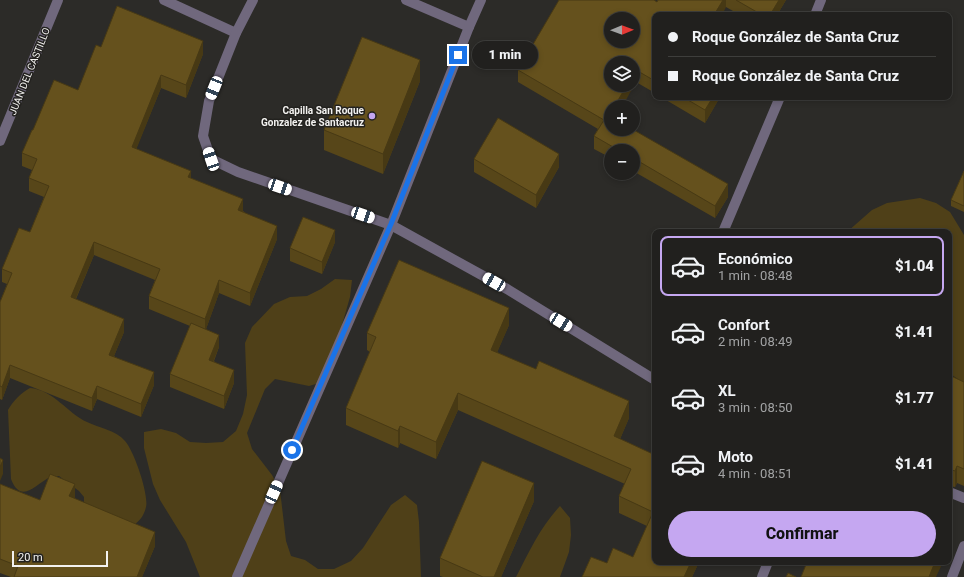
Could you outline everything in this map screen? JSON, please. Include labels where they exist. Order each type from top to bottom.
[{"type":"street","name":"JUAN DEL CASTILLO","points":[[0,141],[58,0]]},
{"type":"street","points":[[164,0],[236,33]]},
{"type":"street","points":[[253,0],[236,33],[209,102],[203,136],[211,159],[238,172],[391,224],[507,290],[652,378]]},
{"type":"street","points":[[406,0],[469,27]]},
{"type":"street","points":[[237,577],[391,224],[481,0]]},
{"type":"street","points":[[816,12],[821,0]]},
{"type":"street","points":[[724,229],[779,100]]},
{"type":"street","points":[[952,493],[964,498]]},
{"type":"street","points":[[952,577],[964,546]]},
{"type":"street","points":[[762,577],[767,565]]},
{"type":"shaded area","points":[[920,198],[936,203],[950,212],[964,235],[964,383],[952,375],[952,229],[850,229],[872,210],[887,203]]},
{"type":"shaded area","points":[[335,279],[352,280],[350,297],[326,381],[309,386],[275,379],[265,389],[247,433],[252,449],[272,475],[280,490],[286,541],[291,556],[305,560],[318,569],[334,569],[351,561],[363,548],[391,505],[405,495],[417,505],[421,577],[200,577],[186,542],[160,500],[153,484],[144,448],[144,432],[161,429],[176,433],[190,442],[223,442],[236,431],[243,414],[247,395],[245,343],[252,327],[274,304],[290,297],[307,296],[321,289]]},
{"type":"shaded area","points":[[30,388],[39,390],[53,397],[80,418],[117,434],[129,446],[143,483],[146,501],[143,516],[137,523],[132,526],[84,513],[84,497],[79,491],[59,476],[50,477],[34,488],[24,492],[19,491],[15,487],[11,479],[8,410],[12,403],[23,392]]},
{"type":"shaded area","points":[[560,506],[570,518],[571,535],[569,552],[560,577],[516,577],[541,531]]},
{"type":"building","points":[[559,0],[654,0],[657,2],[658,0],[723,0],[716,12],[652,12],[652,79],[640,72],[640,56],[604,56],[604,92],[623,92],[618,100],[604,100],[604,120],[518,70]]},
{"type":"building","points":[[736,0],[779,0],[772,12],[757,12]]},
{"type":"building","points":[[117,6],[203,41],[186,85],[161,75],[132,147],[191,171],[188,177],[243,199],[238,210],[277,226],[250,293],[219,280],[205,319],[149,296],[160,269],[94,242],[71,297],[124,319],[109,355],[154,372],[141,404],[97,386],[92,398],[10,365],[2,387],[0,386],[0,302],[12,273],[2,269],[19,228],[30,232],[49,186],[29,178],[37,159],[22,153],[54,80],[78,90],[96,45],[101,47]]},
{"type":"building","name":"Capilla San Roque Gonzalez de Santacruz","points":[[362,37],[420,60],[383,154],[324,130]]},
{"type":"building","points":[[688,100],[711,100],[705,110]]},
{"type":"building","points":[[498,118],[559,154],[536,195],[474,159]]},
{"type":"building","points":[[604,120],[604,136],[640,136],[640,134],[728,184],[715,206],[640,162],[640,144],[608,144],[594,136]]},
{"type":"building","points":[[964,171],[964,206],[951,200]]},
{"type":"building","points":[[303,217],[335,230],[322,262],[290,248]]},
{"type":"building","points":[[399,260],[509,308],[491,350],[536,369],[539,361],[629,401],[614,436],[652,454],[652,512],[619,496],[631,469],[458,393],[436,442],[400,426],[398,431],[346,408],[376,337],[367,333]]},
{"type":"building","points":[[191,323],[219,335],[209,360],[234,370],[224,396],[170,374]]},
{"type":"building","points":[[952,376],[964,382],[964,469],[957,466],[955,471],[952,470]]},
{"type":"building","points":[[0,458],[3,460],[0,467]]},
{"type":"building","points":[[482,461],[534,483],[494,577],[483,577],[440,558]]},
{"type":"building","points":[[50,474],[75,484],[69,496],[155,532],[137,577],[14,577],[18,566],[0,559],[0,484],[40,500]]},
{"type":"building","points":[[652,514],[652,565],[690,565],[684,577],[582,577],[591,557],[607,563],[613,548],[633,557]]},
{"type":"building","points":[[806,565],[934,565],[929,577],[801,577]]},
{"type":"building","points":[[788,573],[796,577],[786,577]]},
{"type":"place","name":"Capilla San Roque Gonzalez de Santacruz","points":[[372,116]]},
{"type":"route","points":[[292,450],[391,224],[458,55]]}]
